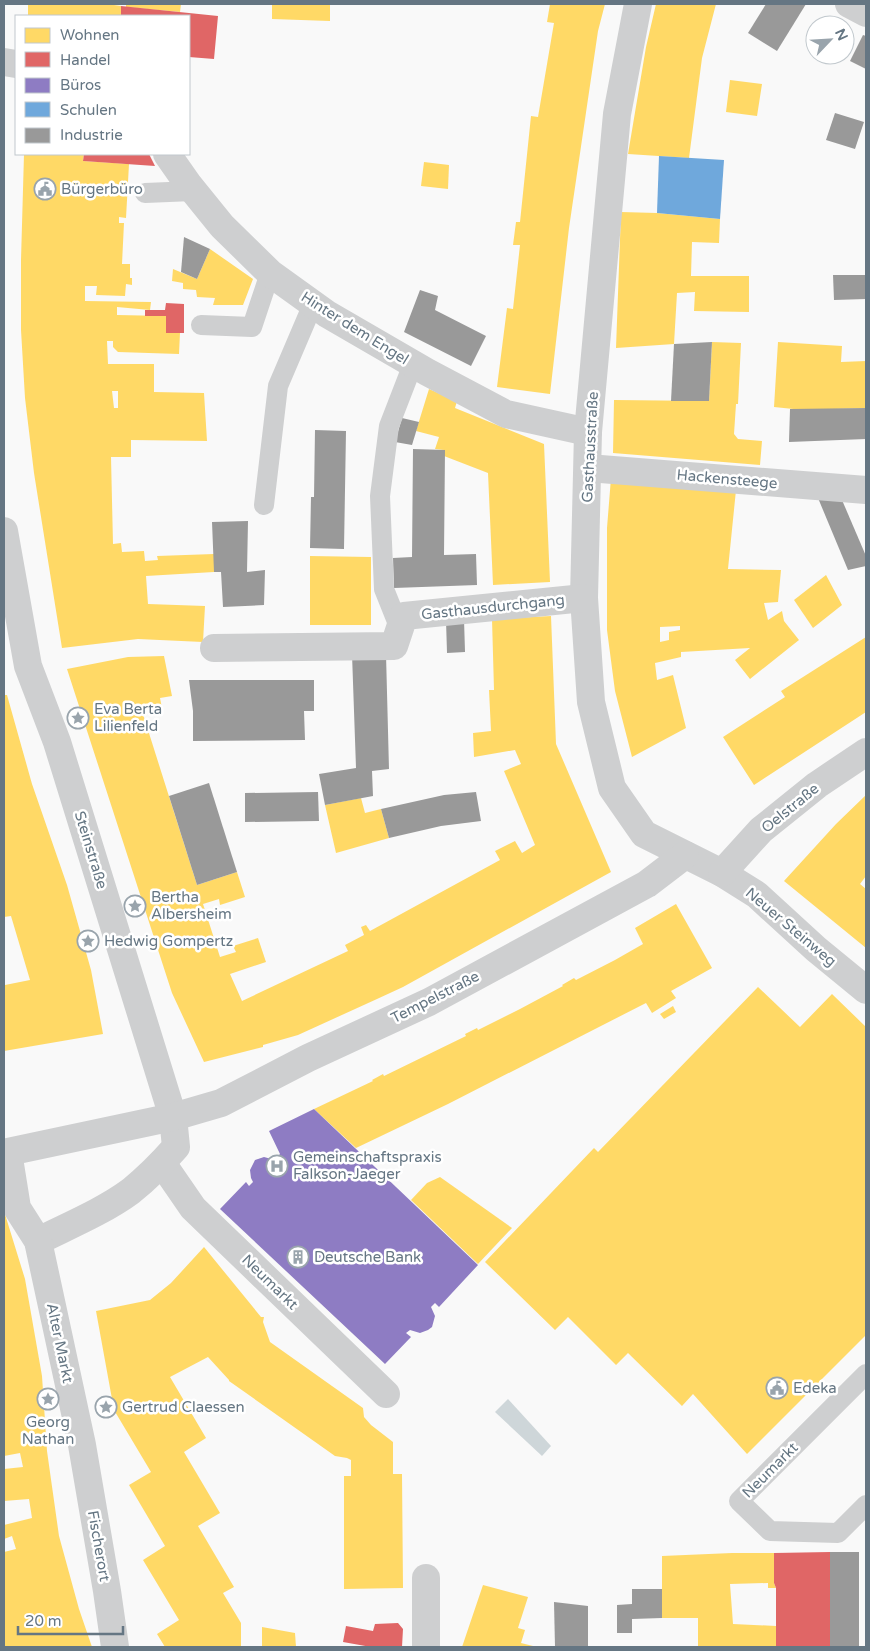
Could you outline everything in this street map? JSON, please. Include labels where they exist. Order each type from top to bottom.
[{"type":"street","name":"Gasthausstraße","points":[[638,4],[617,114],[588,432],[584,598],[591,702],[612,788],[644,834],[685,856]]},
{"type":"street","points":[[849,4],[866,14]]},
{"type":"street","name":"Hinter dem Engel","points":[[168,155],[193,191],[222,226],[270,273],[327,314],[413,364],[506,414],[588,432]]},
{"type":"street","name":"Hackensteege","points":[[588,468],[866,490]]},
{"type":"street","name":"Steinstraße","points":[[4,531],[28,666],[57,742],[173,1117],[176,1147],[162,1163]]},
{"type":"street","name":"Gasthausdurchgang","points":[[214,648],[394,646],[404,616],[584,598]]},
{"type":"street","name":"Oelstraße","points":[[722,874],[761,830],[817,785],[866,752]]},
{"type":"street","name":"Tempelstraße","points":[[173,1117],[221,1103],[308,1058],[429,1002],[648,884],[685,856]]},
{"type":"street","name":"Neuer Steinweg","points":[[685,856],[722,874],[757,895],[816,949],[866,990]]},
{"type":"street","name":"Alter Markt","points":[[82,1445],[38,1241],[17,1208],[6,1147],[173,1117]]},
{"type":"street","points":[[38,1241],[130,1191],[162,1163]]},
{"type":"street","name":"Neumarkt","points":[[162,1163],[193,1208],[386,1394]]},
{"type":"street","name":"Fischerort","points":[[82,1445],[115,1647]]},
{"type":"street","points":[[426,1578],[426,1647]]},
{"type":"lane","points":[[145,193],[193,191]]},
{"type":"lane","points":[[201,325],[252,327],[270,273]]},
{"type":"lane","points":[[264,505],[278,386],[313,304]]},
{"type":"lane","points":[[400,629],[384,589],[380,496],[389,426],[413,364]]},
{"type":"lane","name":"Neumarkt","points":[[866,1374],[739,1501],[770,1531],[838,1533],[866,1505]]},
{"type":"shaded area","points":[[508,1399],[551,1446],[542,1456],[495,1412]]},
{"type":"building: Wohnen","points":[[28,4],[107,4],[121,6],[121,15],[28,15]]},
{"type":"building: Wohnen","points":[[126,4],[181,4],[180,12],[126,7]]},
{"type":"building: Wohnen","points":[[272,4],[330,4],[330,21],[272,19]]},
{"type":"building: Wohnen","points":[[550,4],[605,4],[598,31],[569,228],[550,394],[497,387],[507,308],[513,309],[520,245],[513,245],[516,222],[520,222],[531,116],[538,117],[554,23],[547,22]]},
{"type":"building: Wohnen","points":[[656,4],[716,4],[702,58],[689,158],[628,154],[646,47]]},
{"type":"building: Wohnen","points":[[730,80],[762,84],[757,116],[726,112]]},
{"type":"building: Wohnen","points":[[24,155],[84,155],[83,161],[129,164],[126,218],[119,217],[119,223],[124,223],[122,264],[130,264],[132,285],[126,284],[125,296],[96,295],[97,286],[85,286],[85,301],[151,302],[150,310],[117,307],[117,315],[166,316],[166,333],[180,333],[179,354],[118,352],[113,347],[113,341],[107,341],[108,364],[154,364],[154,392],[204,393],[207,441],[131,440],[131,457],[111,457],[113,544],[121,543],[122,552],[144,551],[145,561],[158,560],[157,556],[214,554],[214,572],[146,576],[148,604],[205,606],[203,642],[138,639],[62,648],[34,473],[25,398],[21,330]],"holes":[[[112,391],[118,391],[118,408],[114,408]]]},
{"type":"building: Wohnen","points":[[424,162],[449,165],[448,189],[421,186]]},
{"type":"building: Wohnen","points":[[621,212],[657,213],[720,219],[719,243],[692,242],[691,276],[749,276],[749,312],[694,311],[695,292],[677,293],[674,344],[616,348]]},
{"type":"building: Wohnen","points":[[210,249],[253,279],[243,305],[213,305],[215,298],[197,297],[196,290],[183,289],[183,283],[172,281],[173,269],[197,279]]},
{"type":"building: Wohnen","points":[[712,342],[741,343],[738,404],[736,404],[734,434],[738,439],[762,441],[760,465],[613,453],[614,400],[709,401]]},
{"type":"building: Wohnen","points":[[778,342],[842,346],[841,362],[866,361],[866,408],[803,410],[774,407]]},
{"type":"building: Wohnen","points":[[429,389],[457,401],[455,408],[544,444],[550,582],[493,585],[488,473],[444,456],[444,450],[435,449],[439,437],[416,431]]},
{"type":"building: Wohnen","points":[[611,478],[736,490],[728,569],[781,570],[778,602],[764,603],[768,620],[782,611],[784,621],[799,640],[750,679],[735,660],[750,648],[681,652],[681,657],[655,663],[657,680],[673,675],[686,728],[632,757],[615,691],[607,630],[607,528]],"holes":[[[680,626],[680,630],[669,632],[669,640],[660,642],[660,627]]]},
{"type":"building: Wohnen","points":[[310,556],[371,557],[371,625],[310,625]]},
{"type":"building: Wohnen","points":[[826,575],[842,605],[813,628],[794,600]]},
{"type":"building: Wohnen","points":[[551,616],[556,744],[611,872],[403,987],[298,1035],[263,1045],[263,1047],[204,1062],[172,993],[67,669],[128,657],[164,656],[172,696],[160,698],[162,708],[142,711],[197,885],[237,872],[245,897],[220,905],[219,899],[203,904],[220,957],[236,952],[233,946],[258,938],[266,962],[230,974],[242,1001],[348,951],[345,945],[364,935],[361,927],[366,925],[370,931],[500,860],[495,851],[515,841],[522,853],[535,845],[504,771],[521,764],[515,750],[474,757],[473,733],[491,731],[489,690],[494,690],[492,619]]},
{"type":"building: Wohnen","points":[[866,637],[866,712],[754,785],[723,737],[785,697],[781,691]]},
{"type":"building: Wohnen","points":[[4,695],[7,695],[32,784],[67,885],[91,970],[103,1034],[4,1051],[4,981],[5,985],[30,980],[11,916],[4,917]]},
{"type":"building: Wohnen","points":[[866,795],[866,876],[860,884],[866,889],[866,948],[784,881],[836,824]]},
{"type":"building: Wohnen","points":[[361,798],[365,813],[381,809],[389,838],[336,853],[325,805]]},
{"type":"building: Wohnen","points":[[676,904],[712,968],[671,991],[676,998],[652,1013],[646,1003],[448,1104],[356,1148],[314,1109],[373,1081],[383,1074],[384,1076],[466,1036],[465,1034],[477,1028],[478,1030],[520,1009],[574,978],[576,980],[615,960],[643,944],[635,928]]},
{"type":"building: Wohnen","points":[[758,987],[800,1027],[832,994],[866,1027],[866,1335],[747,1454],[693,1394],[682,1406],[628,1353],[616,1365],[568,1317],[555,1330],[485,1262],[594,1148],[598,1152]]},
{"type":"building: Wohnen","points":[[673,1006],[676,1012],[664,1019],[660,1014]]},
{"type":"building: Wohnen","points":[[440,1177],[512,1228],[478,1264],[411,1200],[427,1183]]},
{"type":"building: Wohnen","points":[[4,1211],[25,1279],[42,1376],[47,1451],[59,1536],[79,1609],[92,1647],[4,1647],[4,1552],[16,1549],[12,1536],[4,1539],[4,1525],[32,1518],[29,1499],[4,1501],[4,1469],[23,1467],[20,1453],[4,1456]]},
{"type":"building: Wohnen","points":[[204,1247],[261,1317],[264,1317],[263,1322],[270,1342],[363,1408],[364,1417],[371,1425],[393,1442],[393,1474],[402,1474],[403,1588],[344,1589],[344,1476],[351,1476],[351,1460],[335,1456],[229,1381],[208,1357],[170,1377],[206,1438],[184,1452],[220,1513],[198,1526],[234,1587],[223,1593],[241,1623],[241,1647],[165,1647],[157,1634],[179,1620],[143,1560],[165,1546],[129,1485],[151,1472],[114,1410],[96,1311],[150,1300],[171,1283]]},
{"type":"building: Wohnen","points":[[774,1553],[774,1583],[776,1588],[768,1588],[768,1583],[730,1584],[733,1624],[776,1626],[776,1647],[698,1647],[698,1618],[662,1618],[662,1556]]},
{"type":"building: Wohnen","points":[[483,1585],[528,1597],[518,1628],[525,1630],[521,1643],[537,1647],[462,1647]]},
{"type":"building: Wohnen","points":[[262,1627],[295,1633],[296,1647],[262,1647]]},
{"type":"building: Handel","points":[[121,6],[218,16],[214,59],[190,57],[190,15],[121,15]]},
{"type":"building: Handel","points":[[84,155],[150,155],[155,166],[83,161]]},
{"type":"building: Handel","points":[[166,303],[184,304],[184,333],[166,333],[166,316],[145,316],[145,310],[165,310]]},
{"type":"building: Handel","points":[[830,1552],[830,1647],[776,1647],[774,1553]]},
{"type":"building: Handel","points":[[398,1623],[403,1629],[402,1647],[371,1647],[343,1642],[346,1626],[373,1631],[375,1624]]},
{"type":"building: Büros","points":[[314,1109],[478,1265],[439,1307],[435,1303],[431,1307],[435,1316],[432,1327],[420,1333],[410,1330],[406,1333],[411,1337],[385,1364],[220,1209],[246,1182],[249,1186],[253,1182],[250,1170],[255,1160],[264,1157],[275,1160],[280,1154],[269,1131]]},
{"type":"building: Schulen","points":[[659,156],[724,160],[720,219],[657,213]]},
{"type":"building: Industrie","points":[[766,4],[806,4],[777,51],[748,33]]},
{"type":"building: Industrie","points":[[863,35],[866,36],[866,69],[855,64],[855,51]]},
{"type":"building: Industrie","points":[[835,113],[864,122],[855,149],[826,140]]},
{"type":"building: Industrie","points":[[184,237],[210,249],[197,279],[181,272]]},
{"type":"building: Industrie","points":[[833,275],[866,275],[866,299],[834,300]]},
{"type":"building: Industrie","points":[[420,290],[438,296],[435,310],[486,336],[471,366],[404,332]]},
{"type":"building: Industrie","points":[[712,342],[709,401],[671,401],[674,344]]},
{"type":"building: Industrie","points":[[866,408],[866,439],[789,442],[790,409]]},
{"type":"building: Industrie","points":[[402,418],[419,422],[412,445],[395,442]]},
{"type":"building: Industrie","points":[[315,430],[346,431],[344,549],[310,548],[311,497],[314,497]]},
{"type":"building: Industrie","points":[[413,449],[445,450],[444,555],[476,554],[477,585],[394,588],[393,558],[412,557]]},
{"type":"building: Industrie","points":[[818,498],[842,500],[866,556],[866,566],[848,570]]},
{"type":"building: Industrie","points":[[248,521],[247,572],[265,570],[264,605],[223,607],[221,572],[214,572],[212,522]]},
{"type":"building: Industrie","points":[[446,620],[464,620],[465,652],[447,653]]},
{"type":"building: Industrie","points":[[352,654],[386,654],[389,769],[372,771],[373,796],[325,805],[319,774],[356,768]]},
{"type":"building: Industrie","points":[[189,680],[314,680],[314,711],[304,711],[305,740],[193,741],[193,711]]},
{"type":"building: Industrie","points":[[209,783],[237,872],[197,885],[169,796]]},
{"type":"building: Industrie","points":[[318,792],[319,821],[245,822],[245,793]]},
{"type":"building: Industrie","points":[[476,792],[481,821],[441,826],[389,838],[381,809],[444,795]]},
{"type":"building: Industrie","points":[[830,1552],[859,1552],[859,1647],[830,1647]]},
{"type":"building: Industrie","points":[[632,1589],[662,1589],[662,1618],[632,1619],[632,1633],[617,1633],[617,1605],[632,1604]]},
{"type":"building: Industrie","points":[[554,1602],[588,1606],[588,1647],[555,1647]]},
{"type":"place","name":"Bürgerbüro","points":[[45,189]]},
{"type":"place","name":"Eva Berta Lilienfeld","points":[[78,718]]},
{"type":"place","name":"Bertha Albersheim","points":[[135,906]]},
{"type":"place","name":"Hedwig Gompertz","points":[[88,941]]},
{"type":"place","name":"Gemeinschaftspraxis Falkson-Jaeger","points":[[277,1166]]},
{"type":"place","name":"Deutsche Bank","points":[[298,1257]]},
{"type":"place","name":"Edeka","points":[[777,1388]]},
{"type":"place","name":"Georg Nathan","points":[[48,1399]]},
{"type":"place","name":"Gertrud Claessen","points":[[106,1407]]}]
